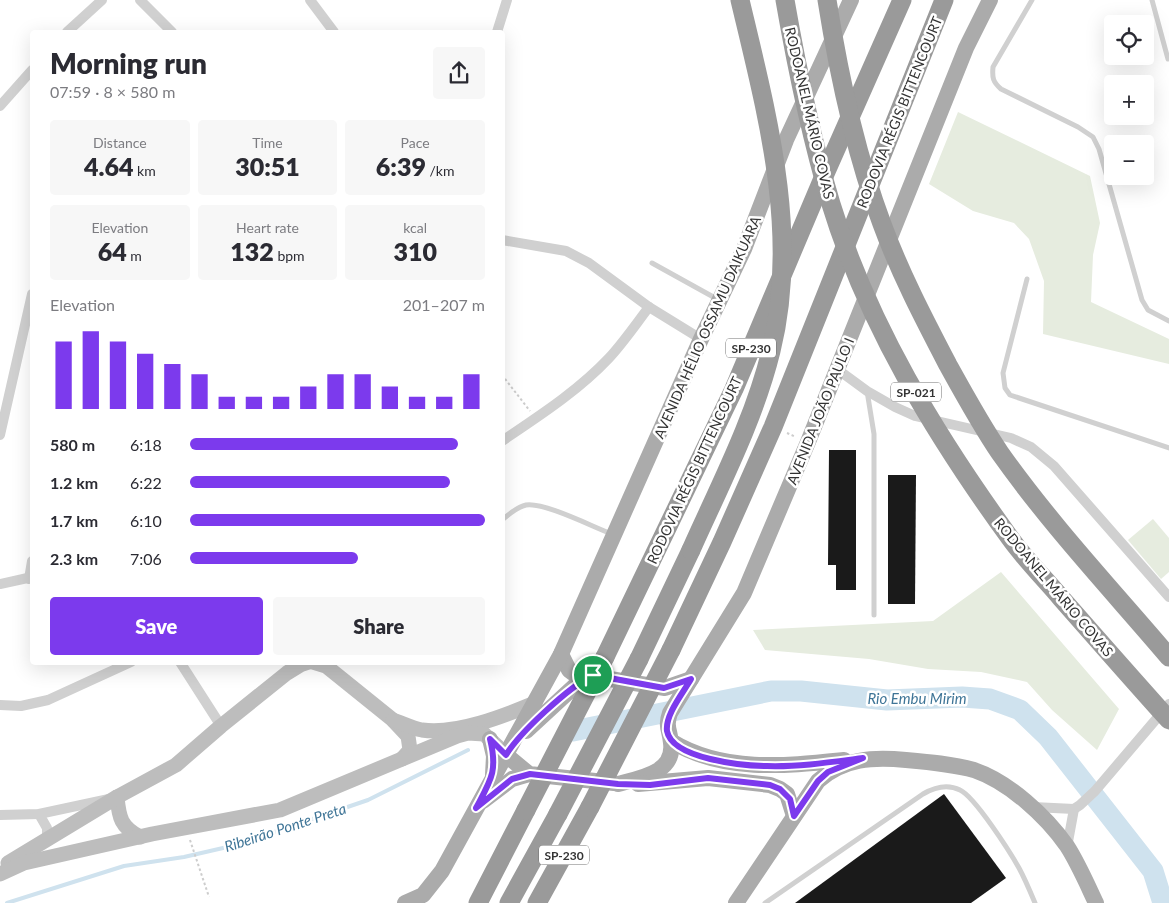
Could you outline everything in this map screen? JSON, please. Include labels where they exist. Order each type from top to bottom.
[{"type":"highway","points":[[509,903],[558,814],[638,659],[691,550],[749,419],[771,350],[780,288],[781,225],[775,156],[740,0]]},
{"type":"highway","name":"RODOANEL MÁRIO COVAS","points":[[785,0],[812,131],[832,205],[854,266],[885,337],[948,450],[1011,540],[1169,720]]},
{"type":"highway","name":"SP-021","points":[[827,0],[835,51],[858,149],[882,224],[921,315],[999,452],[1041,507],[1169,657]]},
{"type":"highway","name":"RODOVIA RÉGIS BITTENCOURT","points":[[478,903],[605,657],[734,389],[824,176],[902,0]]},
{"type":"highway","name":"RODOVIA RÉGIS BITTENCOURT","points":[[536,903],[590,806],[671,650],[722,542],[773,427],[944,0]]},
{"type":"highway","points":[[928,42],[952,0]]},
{"type":"highway","points":[[464,903],[494,873]]},
{"type":"main road","name":"AVENIDA HÉLIO OSSAMU DAIKUARA","points":[[405,903],[423,895],[432,885],[493,775],[536,704],[561,654],[701,339],[744,249],[786,140],[851,0]]},
{"type":"main road","name":"AVENIDA JOÃO PAULO I","points":[[618,784],[649,776],[658,771],[668,760],[671,741],[667,732],[667,722],[744,593],[808,442],[956,74],[990,0]]},
{"type":"main road","points":[[561,654],[570,672],[586,679],[664,688],[691,679]]},
{"type":"main road","points":[[0,867],[117,797],[176,765],[287,673],[302,665]]},
{"type":"main road","points":[[319,665],[326,666],[393,720],[408,736],[410,750],[402,759]]},
{"type":"main road","points":[[393,720],[422,730],[440,731],[478,723],[536,704],[586,679]]},
{"type":"main road","points":[[508,752],[529,728],[586,679]]},
{"type":"main road","points":[[664,688],[677,703]]},
{"type":"main road","points":[[0,874],[24,863],[280,810],[468,733],[484,734],[508,752],[530,774],[618,784],[650,785],[708,778],[770,785],[787,794],[794,816]]},
{"type":"main road","points":[[490,739],[494,756],[493,775]]},
{"type":"main road","points":[[671,741],[688,752],[702,757],[767,766],[863,758],[942,763],[975,771],[996,780],[1032,806],[1067,847],[1096,903]]},
{"type":"main road","points":[[736,903],[818,781],[828,772],[863,758]]},
{"type":"main road","name":"AVENIDA HÉLIO OSSAMU DAIKUARA","points":[[476,808],[512,779],[530,774]]},
{"type":"main road","points":[[117,797],[120,820],[129,832],[140,838]]},
{"type":"street","points":[[69,30],[102,0]]},
{"type":"street","points":[[140,0],[170,30]]},
{"type":"street","points":[[311,0],[333,30]]},
{"type":"street","points":[[498,30],[507,0]]},
{"type":"street","points":[[0,106],[30,72]]},
{"type":"street","points":[[505,240],[566,250],[590,263],[649,307],[701,339]]},
{"type":"street","points":[[0,435],[30,303]]},
{"type":"street","points":[[505,439],[593,374],[610,358],[649,307]]},
{"type":"street","points":[[837,369],[867,391],[915,416],[1011,438],[1031,447],[1054,466],[1169,597]]},
{"type":"street","points":[[0,584],[30,578]]},
{"type":"street","points":[[0,706],[21,706],[48,700],[124,665]]},
{"type":"street","points":[[182,665],[221,726]]},
{"type":"street","points":[[1067,847],[1077,807],[1096,791],[1169,704]]},
{"type":"street","points":[[0,816],[39,814],[91,801],[117,797]]},
{"type":"street","points":[[1032,806],[1077,807]]},
{"type":"street","points":[[39,814],[46,828],[47,839]]},
{"type":"lane","points":[[1032,0],[993,67],[992,76],[994,83],[1001,89],[1078,127],[1093,137],[1099,149],[1142,300],[1148,310],[1169,321]]},
{"type":"lane","points":[[1152,0],[1168,59]]},
{"type":"lane","points":[[652,263],[720,300]]},
{"type":"lane","points":[[1027,279],[1003,373],[1007,392],[1010,395],[1169,448]]},
{"type":"lane","points":[[867,391],[874,434],[874,615]]},
{"type":"lane","points":[[505,518],[521,507],[532,505],[550,509],[615,534]]},
{"type":"lane","points":[[765,903],[923,794],[940,787],[960,790],[968,795],[1019,867],[1036,903]]},
{"type":"path","points":[[505,378],[535,418]]},
{"type":"path","points":[[780,430],[808,442]]},
{"type":"path","points":[[191,844],[208,897]]},
{"type":"shaded area","points":[[958,112],[1090,176],[1100,223],[1093,255],[1091,302],[1169,339],[1169,364],[1043,334],[1044,281],[1029,239],[1014,223],[973,211],[929,184]]},
{"type":"shaded area","points":[[1153,519],[1169,538],[1169,572],[1161,579],[1128,540]]},
{"type":"shaded area","points":[[1001,572],[1119,709],[1097,750],[1052,710],[1027,682],[981,672],[928,669],[869,659],[765,650],[753,630],[933,621]]},
{"type":"building","points":[[829,450],[856,450],[856,590],[836,590],[836,565],[828,565]]},
{"type":"building","points":[[888,475],[916,475],[915,604],[888,604]]},
{"type":"building","points":[[944,794],[1006,878],[971,903],[795,903]]},
{"type":"waterway","name":"Rio Embu Mirim","points":[[573,731],[771,691],[801,691],[887,700],[962,697],[990,699],[1020,710],[1048,737],[1153,871],[1163,903]]},
{"type":"waterway","name":"Ribeirão Ponte Preta","points":[[7,903],[124,866],[184,857],[236,845],[368,800],[468,750]]},
{"type":"route","points":[[593,675],[664,688],[691,679],[670,713],[667,722],[667,732],[671,741],[688,752],[702,757],[767,766],[798,765],[863,758],[828,772],[818,781],[794,816],[790,799],[780,789],[770,785],[708,778],[650,785],[618,784],[530,774],[512,779],[476,808],[493,775],[494,756],[490,739],[506,755],[529,728],[578,682],[593,675]]}]
